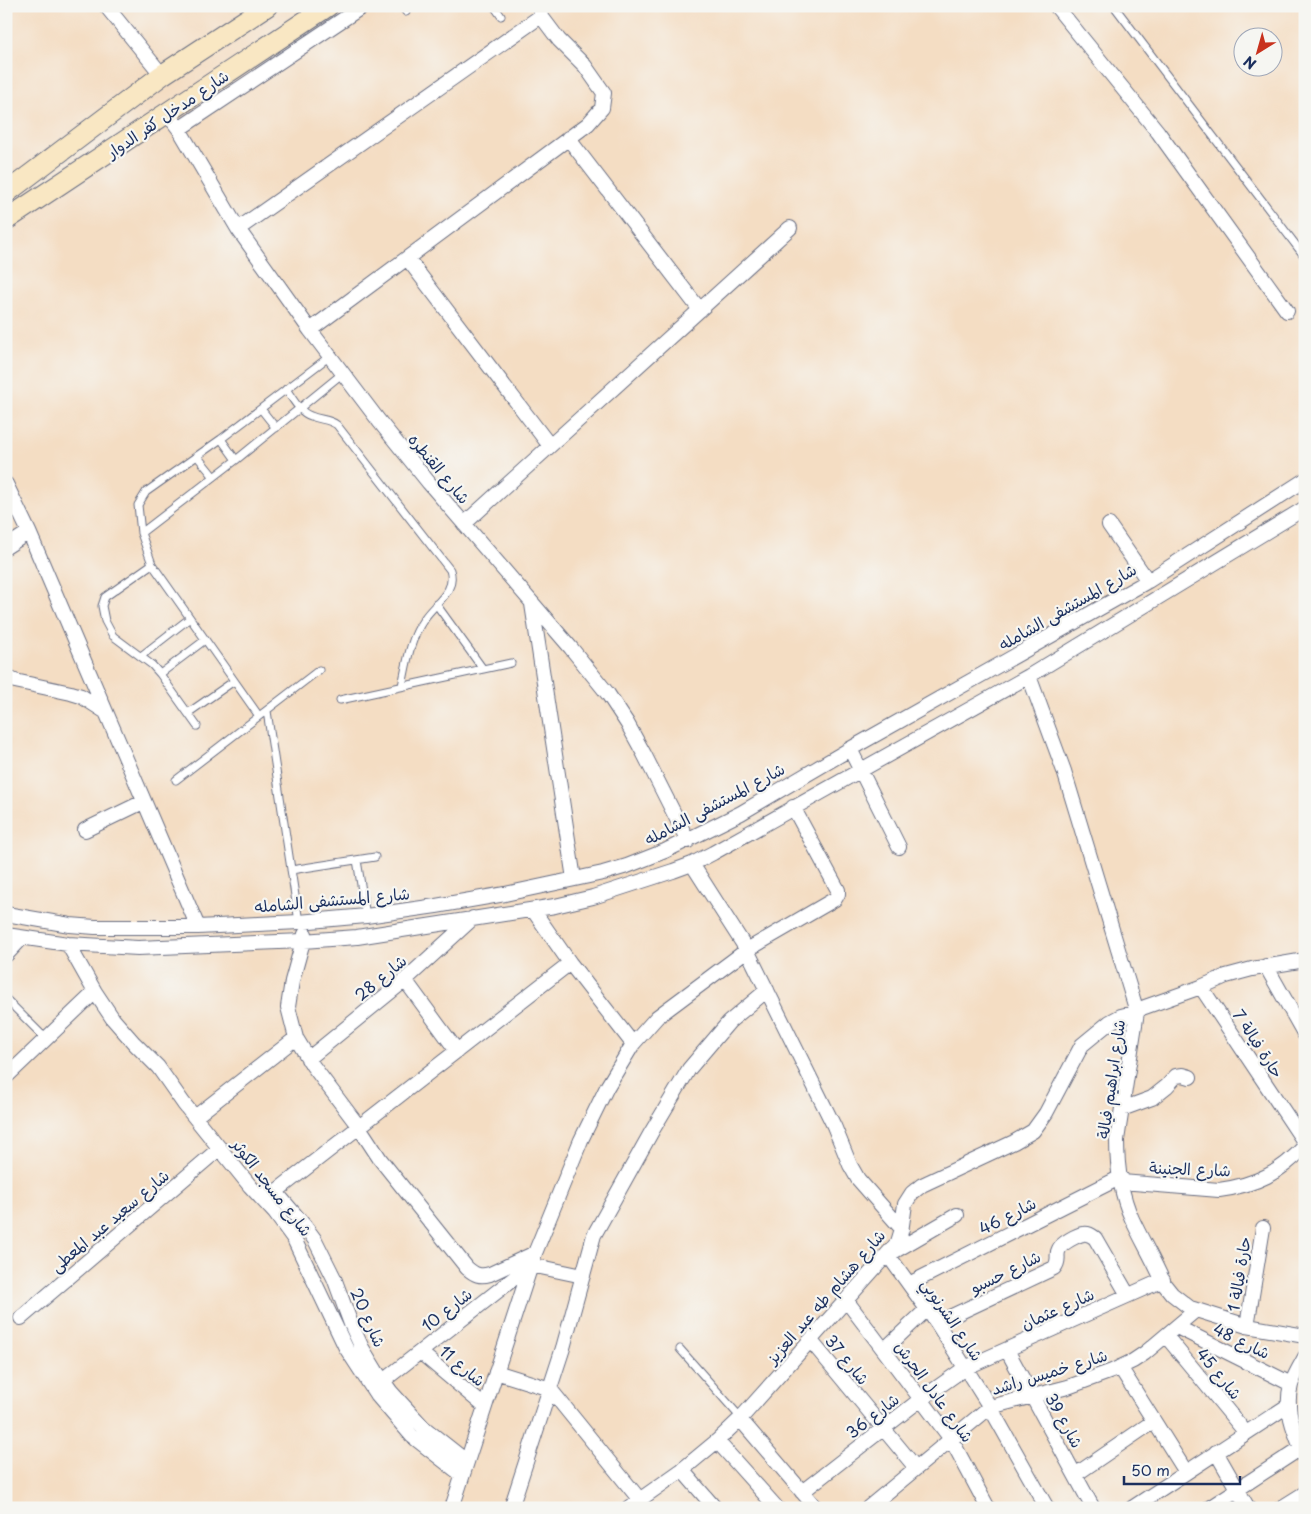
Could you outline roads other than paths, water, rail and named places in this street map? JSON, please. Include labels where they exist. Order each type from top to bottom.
[{"type":"main road","name":"شارع مدخل كفر الدوار","points":[[6,193],[162,75],[267,6]]},
{"type":"main road","name":"شارع مدخل كفر الدوار","points":[[6,220],[328,6]]},
{"type":"street","points":[[106,6],[162,75]]},
{"type":"street","points":[[179,129],[364,6]]},
{"type":"street","points":[[1056,6],[1158,132],[1287,311]]},
{"type":"street","points":[[238,229],[541,11],[559,40],[585,66],[604,94],[602,108],[588,124],[310,330]]},
{"type":"street","name":"شارع القنطره","points":[[167,113],[179,129],[238,229],[310,330],[422,476],[590,670],[622,716],[644,754],[688,840]]},
{"type":"street","points":[[568,138],[700,310]]},
{"type":"street","points":[[464,524],[790,228]]},
{"type":"street","points":[[407,258],[550,446]]},
{"type":"street","name":"شارع المستشفى الشامله","points":[[6,914],[70,925],[95,927],[198,927],[304,922],[366,916],[453,903],[574,880],[627,866],[665,851],[741,813],[850,749],[1148,581],[1305,480]]},
{"type":"street","points":[[6,484],[29,532],[198,927]]},
{"type":"street","points":[[6,935],[68,944],[138,948],[303,941],[357,937],[532,910],[593,898],[692,864],[1029,676],[1305,508]]},
{"type":"street","points":[[1110,525],[1148,581]]},
{"type":"street","points":[[6,547],[29,532]]},
{"type":"street","points":[[532,603],[574,880]]},
{"type":"street","points":[[1029,676],[1064,771],[1137,1012]]},
{"type":"street","points":[[6,677],[14,681],[81,696],[106,712]]},
{"type":"street","points":[[850,749],[899,847]]},
{"type":"street","points":[[85,830],[144,802]]},
{"type":"street","points":[[452,1508],[533,1259],[581,1140],[607,1087],[633,1044],[657,1017],[747,950],[835,899],[838,894],[838,890],[794,807]]},
{"type":"street","points":[[692,864],[747,950],[834,1126],[858,1179],[902,1229]]},
{"type":"street","points":[[532,910],[633,1044]]},
{"type":"street","name":"شارع 28","points":[[308,1059],[405,980],[473,918]]},
{"type":"street","points":[[304,922],[303,941],[292,981],[288,1008],[296,1038],[308,1059],[359,1127],[380,1159],[467,1268],[475,1274],[482,1276],[490,1274],[533,1259],[583,1276]]},
{"type":"street","points":[[6,955],[22,938]]},
{"type":"street","name":"شارع مسجد الكوثر","points":[[68,944],[95,992],[114,1019],[158,1067],[195,1117],[250,1186],[275,1213],[294,1239],[333,1324],[376,1394],[412,1436],[462,1475]]},
{"type":"street","name":"شارع ابراهيم فيالة","points":[[1305,960],[1266,966],[1226,976],[1202,987],[1142,1008],[1137,1012],[1117,1145],[1121,1180],[1132,1218],[1162,1280],[1172,1294],[1196,1310],[1247,1326],[1305,1336]]},
{"type":"street","points":[[274,1193],[570,962]]},
{"type":"street","points":[[1266,966],[1305,1035]]},
{"type":"street","points":[[405,980],[456,1051]]},
{"type":"street","name":"حارة فيالة 7","points":[[1202,987],[1305,1144]]},
{"type":"street","points":[[511,1508],[563,1348],[594,1235],[689,1069],[729,1022],[767,990]]},
{"type":"street","points":[[6,1077],[95,992]]},
{"type":"street","name":"شارع هشام طه عبد العزيز","points":[[635,1505],[682,1470],[741,1418],[888,1255],[898,1242],[902,1229],[905,1204],[912,1193],[922,1185],[1014,1142],[1032,1131],[1046,1113],[1082,1045],[1110,1022],[1121,1016],[1137,1012]]},
{"type":"street","points":[[195,1117],[296,1038]]},
{"type":"street","points":[[1122,1109],[1152,1098],[1176,1076],[1183,1074],[1190,1077]]},
{"type":"street","name":"شارع الجنينة","points":[[1121,1180],[1219,1190],[1233,1188],[1246,1185],[1272,1174],[1288,1162],[1305,1144]]},
{"type":"street","name":"شارع سعيد عبد المعطى","points":[[21,1318],[220,1148]]},
{"type":"street","name":"شارع 46","points":[[909,1284],[1121,1180]]},
{"type":"street","name":"شارع 20","points":[[250,1186],[274,1193],[292,1210],[315,1240],[334,1278],[358,1340],[383,1381],[406,1410],[423,1427],[466,1461]]},
{"type":"street","points":[[888,1255],[957,1214]]},
{"type":"street","name":"حارة فيالة 1","points":[[1247,1326],[1263,1228]]},
{"type":"street","name":"شارع حسبو","points":[[937,1324],[1054,1268],[1058,1261],[1058,1251],[1061,1246],[1081,1234],[1087,1234],[1095,1238],[1128,1295]]},
{"type":"street","name":"شارع الشرنوبي","points":[[888,1255],[927,1309],[990,1407],[1047,1508]]},
{"type":"street","name":"شارع 10","points":[[383,1381],[533,1259]]},
{"type":"street","name":"شارع عثمان","points":[[965,1368],[1162,1280]]},
{"type":"street","name":"شارع عادل الحرش","points":[[846,1300],[951,1439],[988,1508]]},
{"type":"street","points":[[884,1350],[927,1309]]},
{"type":"street","name":"شارع خميس راشد","points":[[876,1505],[916,1468],[990,1407],[1068,1387],[1133,1361],[1196,1310]]},
{"type":"street","name":"شارع 48","points":[[1172,1331],[1291,1384]]},
{"type":"street","name":"شارع 45","points":[[1172,1331],[1246,1433]]},
{"type":"street","name":"شارع 37","points":[[811,1341],[916,1468]]},
{"type":"street","name":"شارع 39","points":[[1007,1350],[1093,1508]]},
{"type":"street","name":"شارع 11","points":[[420,1352],[484,1406]]},
{"type":"street","points":[[1209,1508],[1237,1489],[1303,1452],[1290,1414],[1289,1405],[1291,1384],[1305,1357]]},
{"type":"street","points":[[1120,1367],[1186,1472]]},
{"type":"street","name":"شارع 36","points":[[802,1492],[921,1399],[965,1368]]},
{"type":"street","points":[[496,1372],[550,1389],[635,1505]]},
{"type":"street","points":[[1140,1505],[1186,1472],[1289,1405]]},
{"type":"street","points":[[741,1418],[816,1508]]},
{"type":"street","points":[[1075,1475],[1154,1421]]},
{"type":"street","points":[[717,1441],[777,1508]]},
{"type":"street","points":[[1216,1452],[1248,1508]]},
{"type":"street","points":[[682,1470],[715,1508]]},
{"type":"street","points":[[1281,1508],[1305,1493]]},
{"type":"lane","points":[[494,6],[501,16]]},
{"type":"lane","points":[[1114,6],[1305,257]]},
{"type":"lane","points":[[260,716],[152,564],[141,533],[138,505],[146,492],[221,439],[330,356]]},
{"type":"lane","points":[[141,533],[236,460],[343,373]]},
{"type":"lane","points":[[286,390],[300,409],[311,416],[331,421],[337,425],[450,570],[452,576],[449,590],[423,619],[412,640],[402,686]]},
{"type":"lane","points":[[261,409],[276,428]]},
{"type":"lane","points":[[221,439],[236,460]]},
{"type":"lane","points":[[197,456],[214,477]]},
{"type":"lane","points":[[152,564],[107,595],[102,603],[105,621],[120,642],[141,656],[160,674],[197,726]]},
{"type":"lane","points":[[436,604],[483,669]]},
{"type":"lane","points":[[141,656],[190,618]]},
{"type":"lane","points":[[160,674],[205,640]]},
{"type":"lane","points":[[340,700],[512,662]]},
{"type":"lane","points":[[176,780],[319,670]]},
{"type":"lane","points":[[188,713],[234,681]]},
{"type":"lane","points":[[267,711],[292,870],[304,922]]},
{"type":"lane","points":[[292,870],[375,857]]},
{"type":"lane","points":[[357,860],[366,916]]},
{"type":"lane","points":[[6,999],[46,1039]]},
{"type":"lane","points":[[680,1349],[741,1418]]}]
